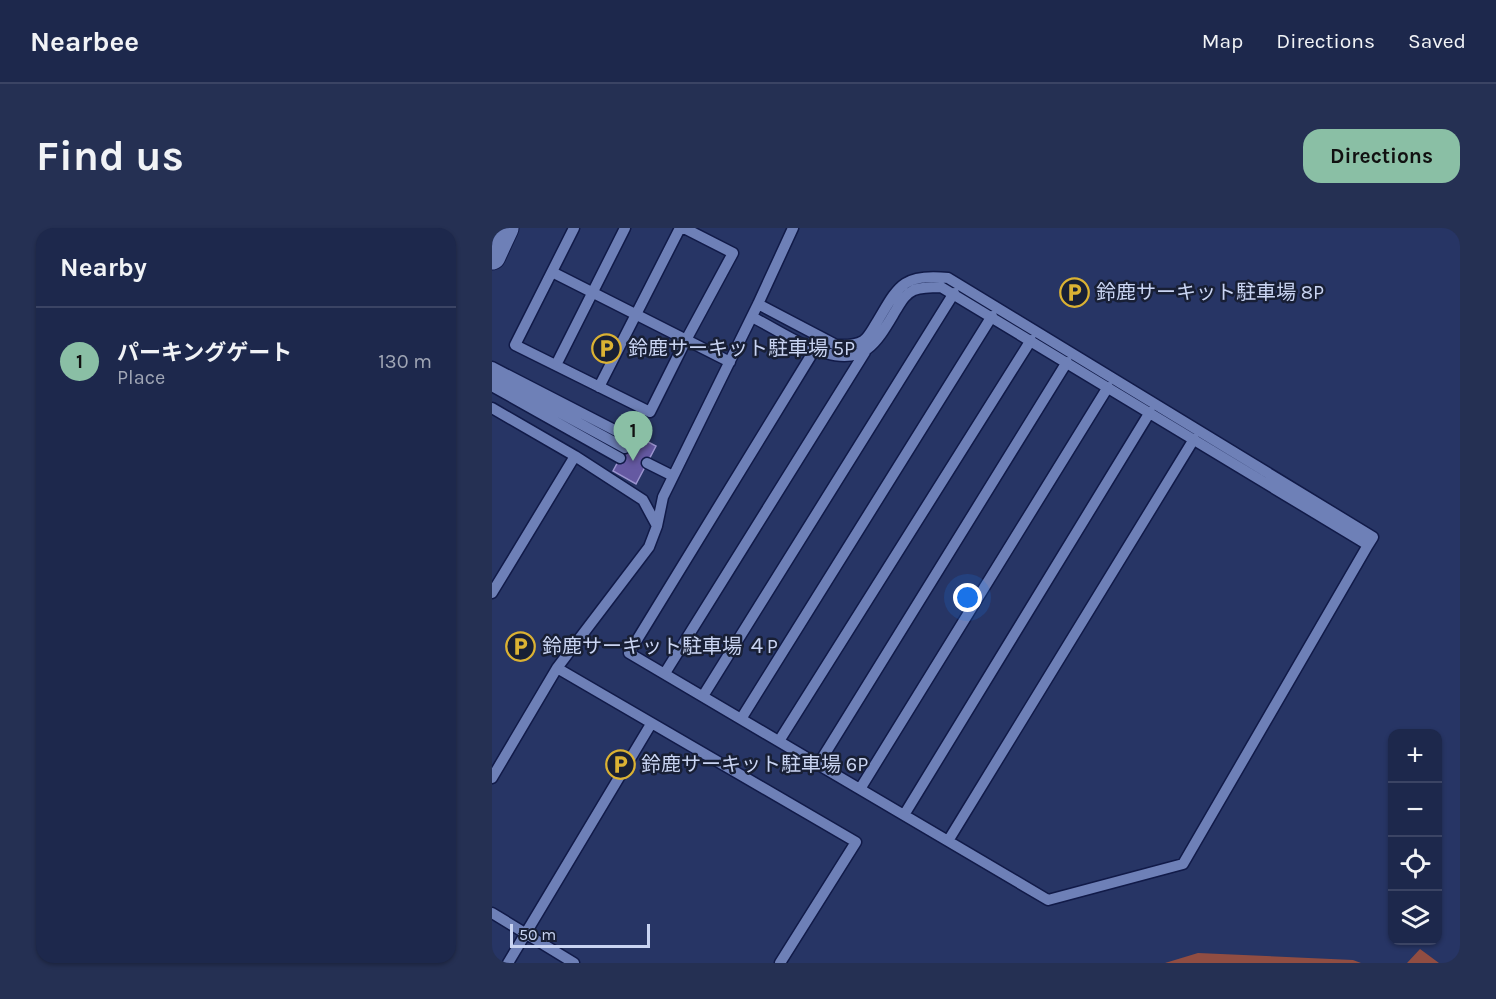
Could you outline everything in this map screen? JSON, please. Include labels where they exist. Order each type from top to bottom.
[{"type":"street","points":[[492,256],[505,228]]},
{"type":"lane","points":[[574,228],[515,345],[556,365],[599,387],[650,412],[733,252],[682,228],[599,387]]},
{"type":"lane","points":[[556,365],[625,228]]},
{"type":"lane","points":[[492,778],[557,668],[649,546],[657,526],[663,497],[752,317],[793,228]]},
{"type":"lane","points":[[552,272],[730,362]]},
{"type":"lane","points":[[758,304],[836,345],[850,346],[863,341],[871,332],[898,288],[913,279],[928,276],[948,278],[1373,537],[1183,864],[1048,900],[629,653],[814,350]]},
{"type":"lane","points":[[752,317],[814,350],[855,356],[875,344],[903,298],[914,290],[941,287],[1368,545]]},
{"type":"lane","points":[[703,696],[954,293]]},
{"type":"lane","points":[[741,719],[992,316]]},
{"type":"lane","points":[[779,741],[1031,340]]},
{"type":"lane","points":[[665,673],[865,352]]},
{"type":"lane","points":[[818,765],[1067,362]]},
{"type":"lane","points":[[492,367],[628,443],[492,376]]},
{"type":"lane","points":[[492,386],[620,459]]},
{"type":"lane","points":[[860,789],[1108,387]]},
{"type":"lane","points":[[492,408],[576,456],[644,500],[657,526]]},
{"type":"lane","points":[[904,815],[1150,412]]},
{"type":"lane","points":[[948,841],[1194,439]]},
{"type":"lane","points":[[492,593],[576,456]]},
{"type":"lane","points":[[646,463],[673,476]]},
{"type":"lane","points":[[644,500],[663,497]]},
{"type":"lane","points":[[557,668],[856,842],[780,963]]},
{"type":"lane","points":[[508,963],[651,724]]},
{"type":"lane","points":[[492,913],[574,963]]},
{"type":"shaded area","points":[[1420,949],[1439,963],[1407,963]]},
{"type":"shaded area","points":[[1198,953],[1353,960],[1361,963],[1165,963]]},
{"type":"building","points":[[633,434],[656,446],[636,484],[613,471]]},
{"type":"place","name":"鈴鹿サーキット駐車場 8P","points":[[1075,292]]},
{"type":"place","name":"鈴鹿サーキット駐車場 5P","points":[[607,348]]},
{"type":"place","name":"パーキングゲート","points":[[633,461]]},
{"type":"place","name":"鈴鹿サーキット駐車場 ４P","points":[[521,646]]},
{"type":"place","name":"鈴鹿サーキット駐車場 6P","points":[[620,764]]}]
